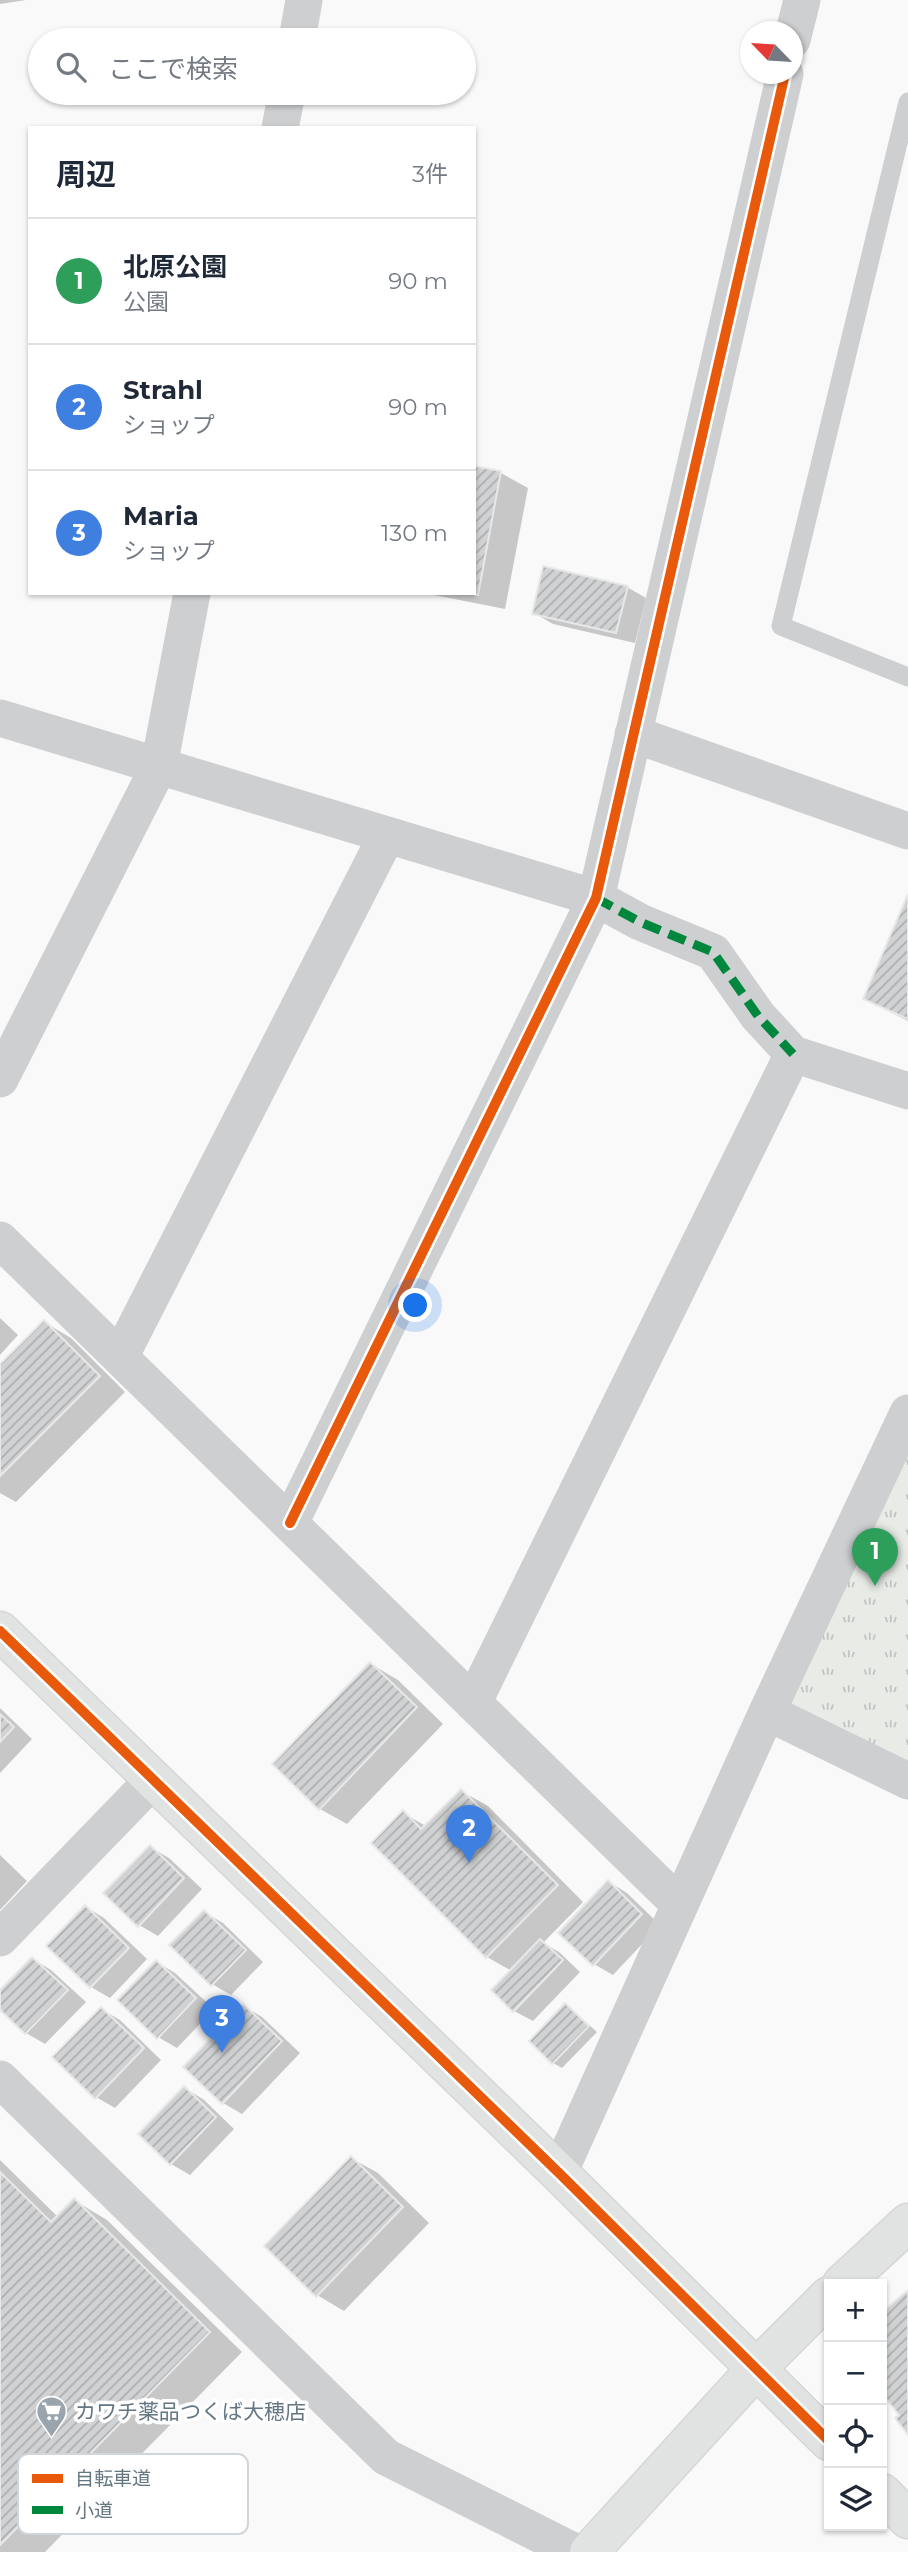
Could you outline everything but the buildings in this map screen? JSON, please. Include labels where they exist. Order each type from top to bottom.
[{"type":"street","points":[[299,28],[304,0]]},
{"type":"street","points":[[797,21],[802,0]]},
{"type":"street","points":[[290,1523],[596,898],[783,84]]},
{"type":"street","points":[[280,126],[285,105]]},
{"type":"street","points":[[0,1079],[159,766],[192,595]]},
{"type":"street","points":[[0,718],[596,898],[640,922],[713,952],[758,1016],[793,1054],[908,1091]]},
{"type":"street","points":[[634,734],[908,831]]},
{"type":"street","points":[[120,1357],[387,835]]},
{"type":"street","points":[[473,1703],[793,1054]]},
{"type":"street","points":[[0,1240],[680,1905]]},
{"type":"street","points":[[559,2173],[767,1712],[908,1413]]},
{"type":"street","points":[[0,1631],[559,2173],[824,2436]]},
{"type":"street","points":[[767,1712],[908,1781]]},
{"type":"street","points":[[0,1938],[153,1780]]},
{"type":"street","points":[[0,2079],[386,2457],[575,2552]]},
{"type":"street","points":[[847,2279],[908,2223]]},
{"type":"street","points":[[589,2552],[757,2368],[824,2302]]},
{"type":"street","points":[[887,2498],[908,2519]]},
{"type":"lane","points":[[908,102],[781,626],[908,677]]},
{"type":"green space","points":[[908,1441],[908,1795],[777,1730]]},
{"type":"marked path","points":[[596,898],[640,922],[713,952],[758,1016],[793,1054]]},
{"type":"cycle path","points":[[290,1523],[596,898],[783,84]]},
{"type":"cycle path","points":[[0,1631],[559,2173],[824,2436]]},
{"type":"place","name":"北原公園","points":[[875,1586]]},
{"type":"place","name":"Strahl","points":[[469,1863]]},
{"type":"place","name":"Maria","points":[[222,2053]]},
{"type":"place","name":"カワチ薬品つくば大穂店","points":[[52,2438]]}]
